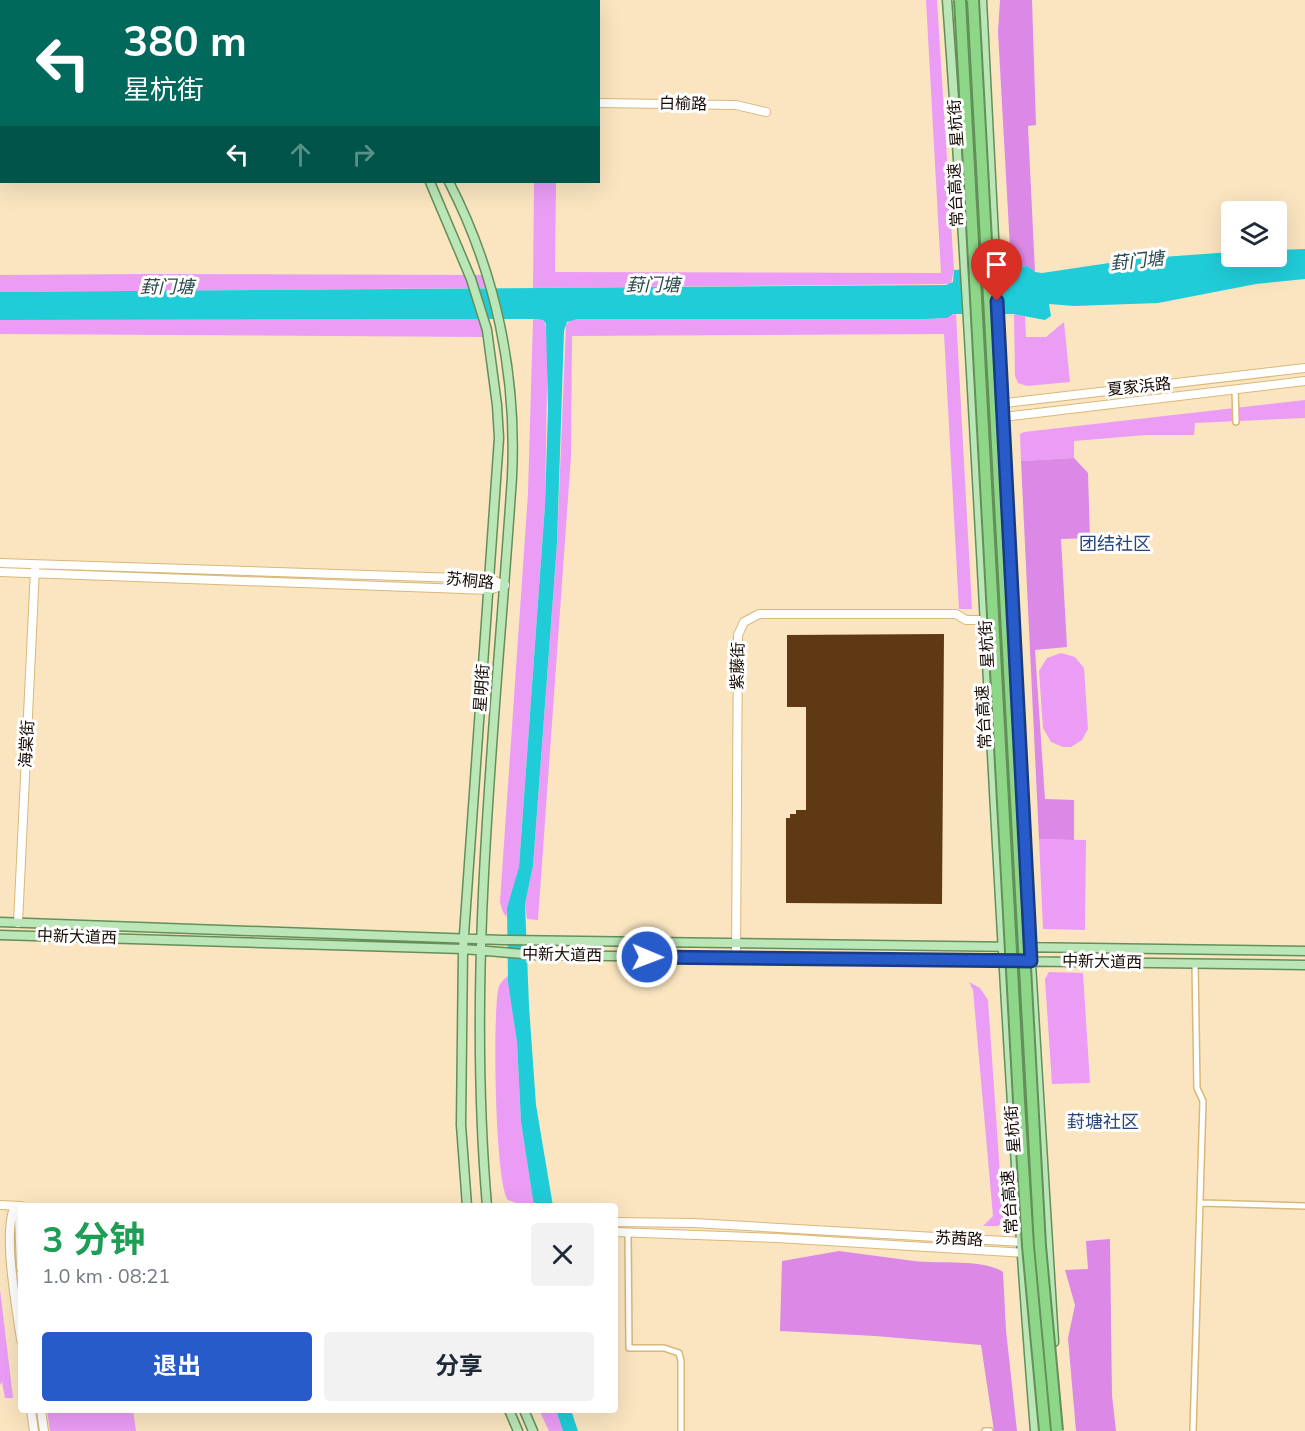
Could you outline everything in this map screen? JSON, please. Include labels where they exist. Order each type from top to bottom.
[{"type":"highway","name":"常台高速","points":[[960,0],[1018,1101],[1028,1246],[1045,1431]]},
{"type":"highway","name":"常台高速","points":[[972,0],[1040,1246],[1059,1431]]},
{"type":"main road","name":"星杭街","points":[[947,0],[966,266],[1020,1242],[1035,1431]]},
{"type":"main road","name":"星杭街","points":[[982,0],[1030,947],[1059,1431]]},
{"type":"main road","name":"白榆路","points":[[600,103],[736,105],[766,112]]},
{"type":"main road","name":"星明街","points":[[430,183],[471,279],[487,330],[499,438],[463,949],[461,1125],[467,1203]]},
{"type":"main road","name":"星明街","points":[[449,183],[489,279],[501,329],[513,407],[514,446],[479,951],[480,1124],[487,1203]]},
{"type":"main road","name":"夏家浜路","points":[[974,406],[1305,369]]},
{"type":"main road","name":"夏家浜路","points":[[975,420],[1305,381]]},
{"type":"main road","points":[[1158,385],[1160,398]]},
{"type":"main road","name":"苏桐路","points":[[0,563],[490,579],[505,585]]},
{"type":"main road","name":"海棠街","points":[[18,923],[36,564]]},
{"type":"main road","name":"苏桐路","points":[[0,572],[489,590],[505,585]]},
{"type":"main road","name":"紫藤街","points":[[736,958],[738,635],[744,622],[759,614],[802,613],[956,614],[966,620],[985,620]]},
{"type":"main road","points":[[997,838],[1012,860],[1017,947],[1031,961]]},
{"type":"main road","name":"中新大道西","points":[[0,922],[503,940],[1305,951]]},
{"type":"main road","name":"中新大道西","points":[[0,935],[463,949],[537,955],[1305,964]]},
{"type":"main road","points":[[1002,947],[1018,961],[1024,1073],[1039,1088]]},
{"type":"main road","points":[[0,1206],[18,1206]]},
{"type":"main road","points":[[18,1206],[10,1215],[12,1267],[18,1316]]},
{"type":"main road","points":[[0,1215],[18,1216]]},
{"type":"main road","name":"苏茜路","points":[[618,1222],[694,1223],[1020,1242],[1048,1250]]},
{"type":"main road","name":"苏茜路","points":[[618,1232],[777,1238],[1021,1253],[1048,1250]]},
{"type":"main road","points":[[31,1413],[34,1431]]},
{"type":"main road","points":[[41,1413],[44,1431]]},
{"type":"main road","points":[[510,1413],[518,1431]]},
{"type":"main road","points":[[525,1413],[533,1431]]},
{"type":"street","points":[[1235,389],[1236,422]]},
{"type":"street","points":[[1193,1431],[1203,1101],[1197,1088],[1195,963]]},
{"type":"street","points":[[1201,1203],[1305,1206]]},
{"type":"street","points":[[628,1233],[628,1348],[664,1348],[679,1353],[681,1431]]},
{"type":"street","points":[[985,1431],[990,1431]]},
{"type":"shaded area","points":[[926,0],[937,0],[954,270],[951,284],[533,288],[534,183],[556,183],[555,272],[941,273]]},
{"type":"shaded area","points":[[1000,0],[1032,0],[1036,125],[1028,126],[1035,272],[1028,266],[1011,266],[998,32]]},
{"type":"shaded area","points":[[0,275],[486,275],[487,288],[0,292]]},
{"type":"shaded area","points":[[956,314],[972,609],[959,609],[944,334],[572,336],[571,457],[538,920],[527,919],[525,904],[533,866],[557,543],[566,325],[570,320],[577,319],[925,319],[947,318],[949,315]]},
{"type":"shaded area","points":[[1014,314],[1025,316],[1026,337],[1046,337],[1064,322],[1070,382],[1027,386],[1018,383],[1015,376]]},
{"type":"shaded area","points":[[484,319],[484,337],[0,334],[0,320]]},
{"type":"shaded area","points":[[533,319],[543,320],[548,330],[545,505],[519,867],[506,917],[500,902],[528,493]]},
{"type":"shaded area","points":[[1305,400],[1305,418],[1195,423],[1194,435],[1146,435],[1074,441],[1074,458],[1021,461],[1020,434],[1024,432]]},
{"type":"shaded area","points":[[1074,458],[1088,473],[1090,538],[1061,539],[1067,647],[1035,650],[1045,799],[1074,800],[1074,840],[1039,839],[1021,461]]},
{"type":"shaded area","points":[[1061,653],[1075,657],[1084,668],[1088,729],[1082,740],[1071,747],[1063,747],[1051,742],[1043,728],[1039,671],[1047,658]]},
{"type":"shaded area","points":[[1039,839],[1086,840],[1085,930],[1043,929]]},
{"type":"shaded area","points":[[1049,972],[1083,973],[1090,1083],[1052,1084],[1045,979]]},
{"type":"shaded area","points":[[508,976],[517,1042],[521,1122],[534,1203],[516,1203],[508,1200],[500,1163],[495,1060],[497,1001],[499,986]]},
{"type":"shaded area","points":[[969,982],[980,988],[988,1000],[1003,1217],[1003,1222],[998,1226],[983,1226],[993,1216],[973,990]]},
{"type":"shaded area","points":[[1110,1239],[1112,1395],[1116,1431],[1076,1431],[1068,1338],[1075,1305],[1065,1270],[1088,1269],[1086,1241]]},
{"type":"shaded area","points":[[839,1251],[914,1261],[985,1265],[1003,1272],[1006,1330],[1017,1431],[994,1431],[981,1345],[780,1331],[782,1261]]},
{"type":"shaded area","points":[[0,1289],[13,1398],[5,1398],[2,1382],[0,1385]]},
{"type":"shaded area","points":[[47,1413],[133,1413],[136,1431],[50,1431]]},
{"type":"shaded area","points":[[540,1413],[557,1413],[563,1431],[549,1431]]},
{"type":"water","name":"葑门塘","points":[[1305,249],[1305,279],[1256,284],[1158,303],[1074,306],[1049,304],[1051,316],[1045,320],[1014,314],[953,314],[947,318],[925,319],[577,319],[567,322],[564,331],[557,543],[533,866],[525,904],[536,1105],[552,1203],[534,1203],[521,1122],[517,1042],[508,982],[507,908],[519,867],[545,505],[548,408],[546,324],[543,320],[535,319],[0,320],[0,292],[946,285],[953,282],[954,270],[1028,266],[1035,272],[1042,273],[1136,259],[1221,253],[1221,267],[1287,267],[1287,250]]},
{"type":"water","points":[[557,1413],[572,1413],[578,1431],[563,1431]]},
{"type":"building","points":[[944,634],[942,904],[786,903],[786,818],[790,818],[790,814],[796,814],[796,810],[806,810],[806,707],[787,707],[787,635]]},
{"type":"district","name":"团结社区","points":[[1115,544]]},
{"type":"district","name":"葑塘社区","points":[[1103,1122]]},
{"type":"route","points":[[647,957],[1031,961],[997,301]]}]
